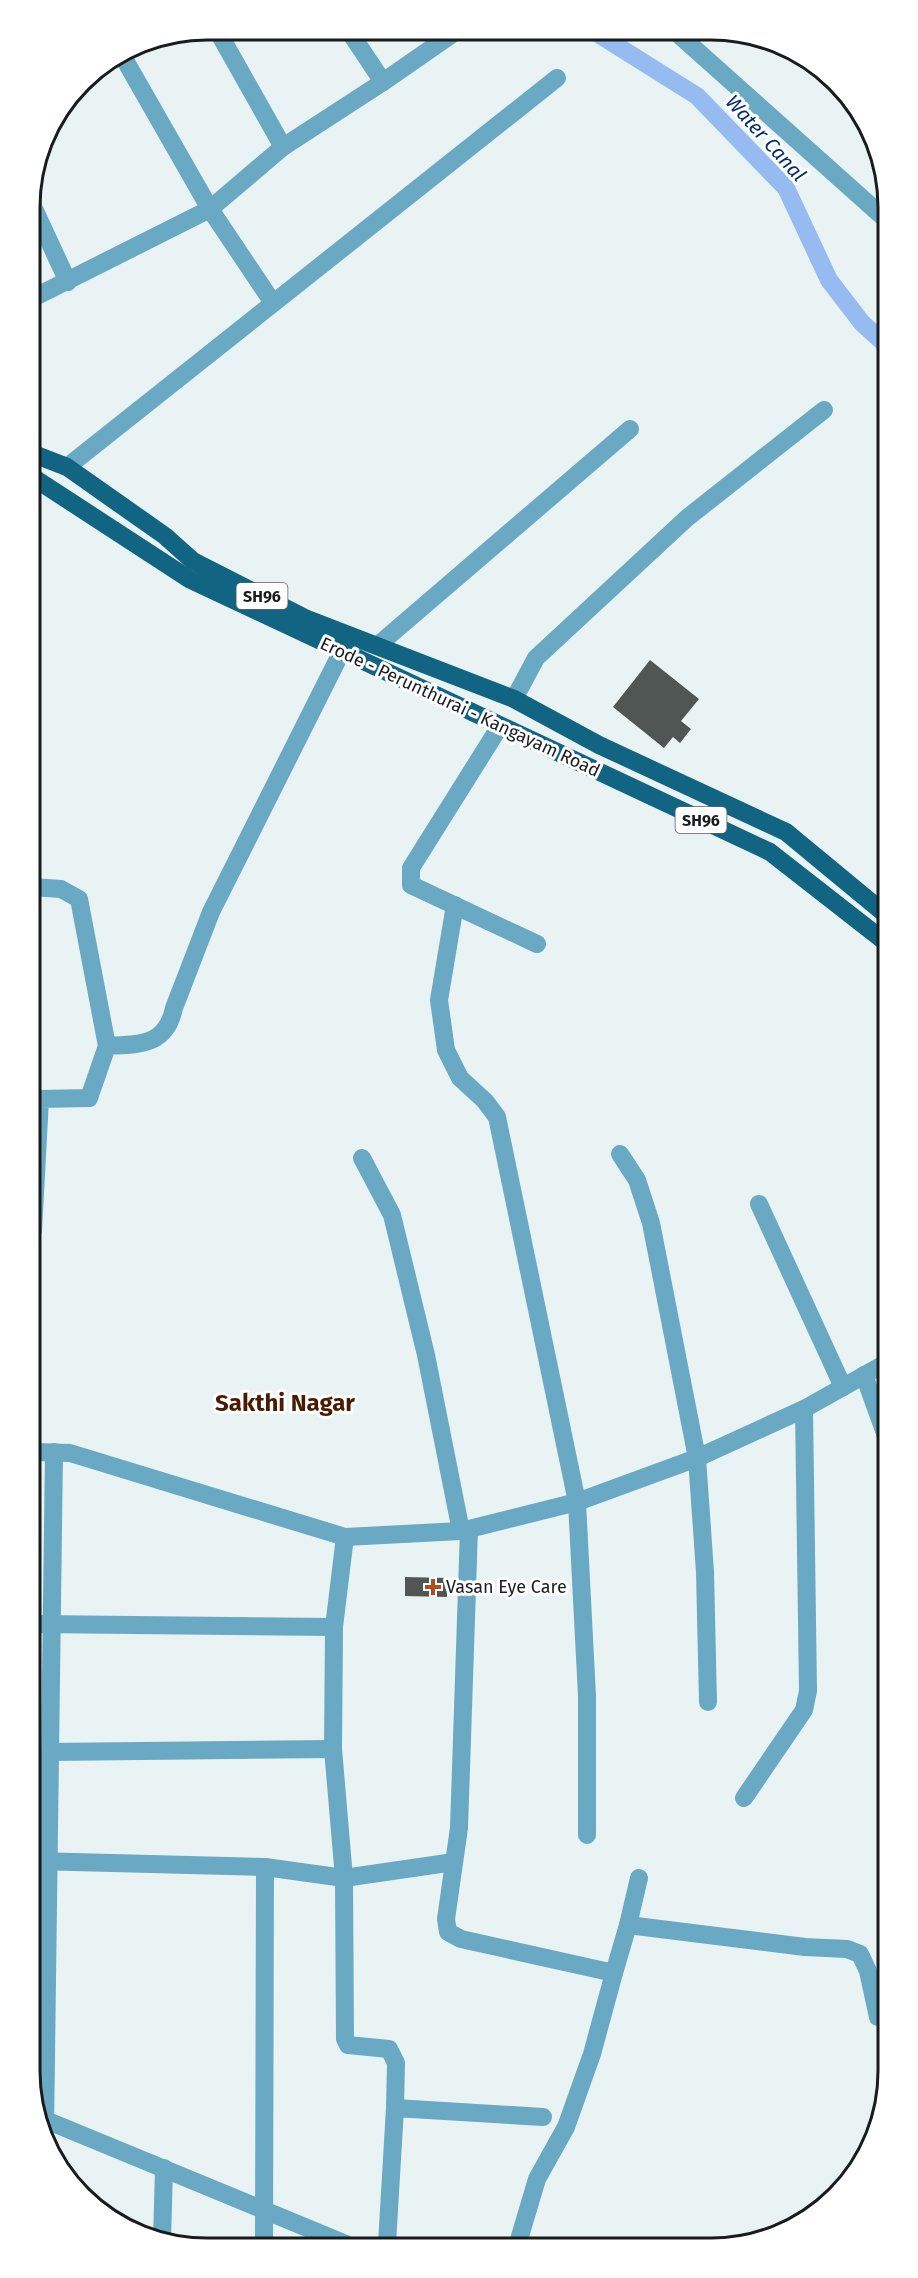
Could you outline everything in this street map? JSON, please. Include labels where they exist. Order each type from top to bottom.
[{"type":"main road","name":"Erode - Perunthurai - Kangayam Road","points":[[41,457],[68,467],[165,536],[194,561],[307,619],[514,699],[599,745],[786,832],[878,908]]},
{"type":"main road","name":"Erode - Perunthurai - Kangayam Road","points":[[41,483],[189,579],[770,852],[878,936]]},
{"type":"main road","points":[[793,870],[808,850]]},
{"type":"street","points":[[223,40],[283,147]]},
{"type":"street","points":[[356,40],[383,82]]},
{"type":"street","points":[[41,294],[210,209],[283,147],[443,40]]},
{"type":"street","points":[[685,40],[878,212]]},
{"type":"street","points":[[126,62],[210,209],[273,303]]},
{"type":"street","points":[[68,467],[557,78]]},
{"type":"street","points":[[41,224],[68,282]]},
{"type":"street","points":[[514,699],[536,658],[687,518],[824,410]]},
{"type":"street","points":[[377,646],[630,429]]},
{"type":"street","points":[[107,1046],[146,1043],[160,1035],[171,1023],[174,1008],[211,912],[342,651]]},
{"type":"street","points":[[500,726],[411,868],[411,885],[537,944]]},
{"type":"street","points":[[41,888],[61,889],[79,899],[107,1046],[89,1098],[41,1099]]},
{"type":"street","points":[[455,905],[439,1000],[447,1050],[460,1078],[485,1101],[496,1117],[577,1502],[587,1696],[587,1835]]},
{"type":"street","points":[[620,1154],[637,1180],[651,1223],[697,1458],[705,1572],[708,1702]]},
{"type":"street","points":[[362,1158],[392,1215],[465,1530],[459,1828],[446,1919],[448,1932],[461,1939],[614,1973]]},
{"type":"street","points":[[759,1204],[843,1387]]},
{"type":"street","points":[[41,1452],[81,1456],[345,1537],[465,1530],[577,1502],[697,1458],[804,1409],[877,1368]]},
{"type":"street","points":[[864,1375],[877,1412]]},
{"type":"street","points":[[744,1798],[804,1710],[808,1691],[804,1409]]},
{"type":"street","points":[[42,2092],[42,1861],[50,1752],[43,1624],[54,1452]]},
{"type":"street","points":[[345,1537],[334,1627],[333,1749],[344,1878],[345,2039],[348,2046],[389,2049],[396,2063],[387,2238]]},
{"type":"street","points":[[43,1624],[334,1627]]},
{"type":"street","points":[[50,1752],[333,1749]]},
{"type":"street","points":[[42,1861],[265,1867],[344,1878],[454,1862]]},
{"type":"street","points":[[264,2238],[265,1867]]},
{"type":"street","points":[[519,2238],[537,2179],[566,2127],[592,2054],[639,1878]]},
{"type":"street","points":[[628,1925],[806,1947],[847,1949],[860,1954],[868,1971],[877,2012]]},
{"type":"street","points":[[395,2108],[543,2117]]},
{"type":"street","points":[[50,2125],[164,2168],[332,2238]]},
{"type":"street","points":[[162,2231],[164,2168]]},
{"type":"building","points":[[650,660],[699,699],[681,721],[691,729],[680,743],[673,737],[664,748],[613,707]]},
{"type":"building","points":[[405,1577],[447,1578],[447,1597],[405,1596]]},
{"type":"waterway","name":"Water Canal","points":[[608,40],[697,96],[786,188],[829,280],[862,323],[878,337]]},
{"type":"place","name":"Vasan Eye Care","points":[[433,1587]]},
{"type":"district","name":"Sakthi Nagar","points":[[285,1403]]}]
